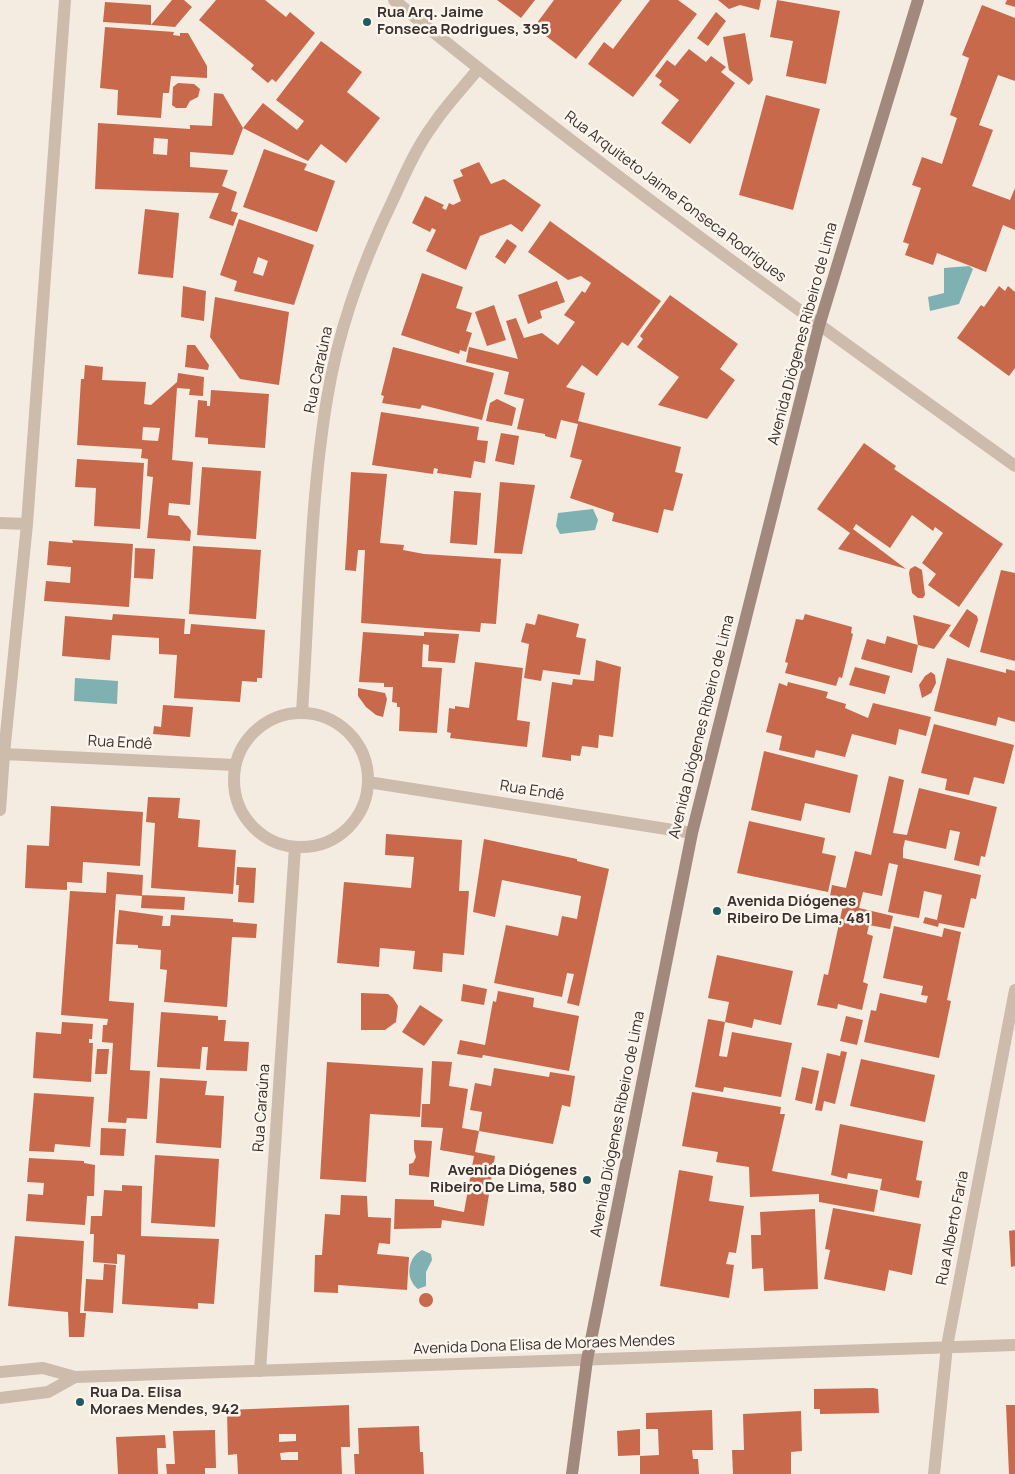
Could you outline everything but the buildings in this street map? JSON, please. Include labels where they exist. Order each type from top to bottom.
[{"type":"main road","name":"Avenida Diógenes Ribeiro de Lima","points":[[572,1474],[587,1360],[692,833],[819,326],[918,0]]},
{"type":"street","points":[[0,810],[27,524],[65,0]]},
{"type":"street","name":"Rua Arquiteto Jaime Fonseca Rodrigues","points":[[394,0],[478,69],[819,326],[1015,466]]},
{"type":"street","name":"Rua Caraúna","points":[[302,712],[318,467],[327,398],[342,336],[357,286],[376,234],[412,159],[432,125],[478,69]]},
{"type":"street","points":[[0,523],[27,524]]},
{"type":"street","points":[[302,712],[323,716],[341,726],[356,742],[365,761],[368,782],[365,800],[357,816],[346,830],[331,840],[314,846],[296,847],[277,843],[260,834],[246,820],[238,803],[234,784],[235,765],[247,740],[267,722],[284,714],[302,712]]},
{"type":"street","name":"Rua Endê","points":[[4,754],[235,765]]},
{"type":"street","name":"Rua Endê","points":[[368,782],[692,833]]},
{"type":"street","name":"Rua Caraúna","points":[[260,1370],[296,847]]},
{"type":"street","name":"Rua Alberto Faria","points":[[934,1474],[947,1346],[1015,990]]},
{"type":"street","name":"Avenida Dona Elisa de Moraes Mendes","points":[[0,1372],[43,1368],[75,1377],[1015,1345]]},
{"type":"street","name":"Avenida Dona Elisa de Moraes Mendes","points":[[0,1398],[48,1392],[75,1377]]},
{"type":"water","points":[[969,266],[973,269],[959,304],[930,311],[928,297],[944,293],[944,268]]},
{"type":"water","points":[[593,509],[598,520],[595,530],[560,534],[556,526],[558,513]]},
{"type":"water","points":[[75,678],[118,681],[117,704],[74,701]]},
{"type":"water","points":[[422,1250],[431,1254],[432,1260],[426,1272],[426,1286],[418,1289],[411,1280],[410,1269],[413,1258]]},
{"type":"place","name":"Rua Arq. Jaime Fonseca Rodrigues, 395","points":[[367,22]]},
{"type":"place","name":"Avenida Diógenes Ribeiro De Lima, 481","points":[[717,911]]},
{"type":"place","name":"Avenida Diógenes Ribeiro De Lima, 580","points":[[587,1180]]},
{"type":"place","name":"Rua Da. Elisa Moraes Mendes, 942","points":[[80,1402]]}]
